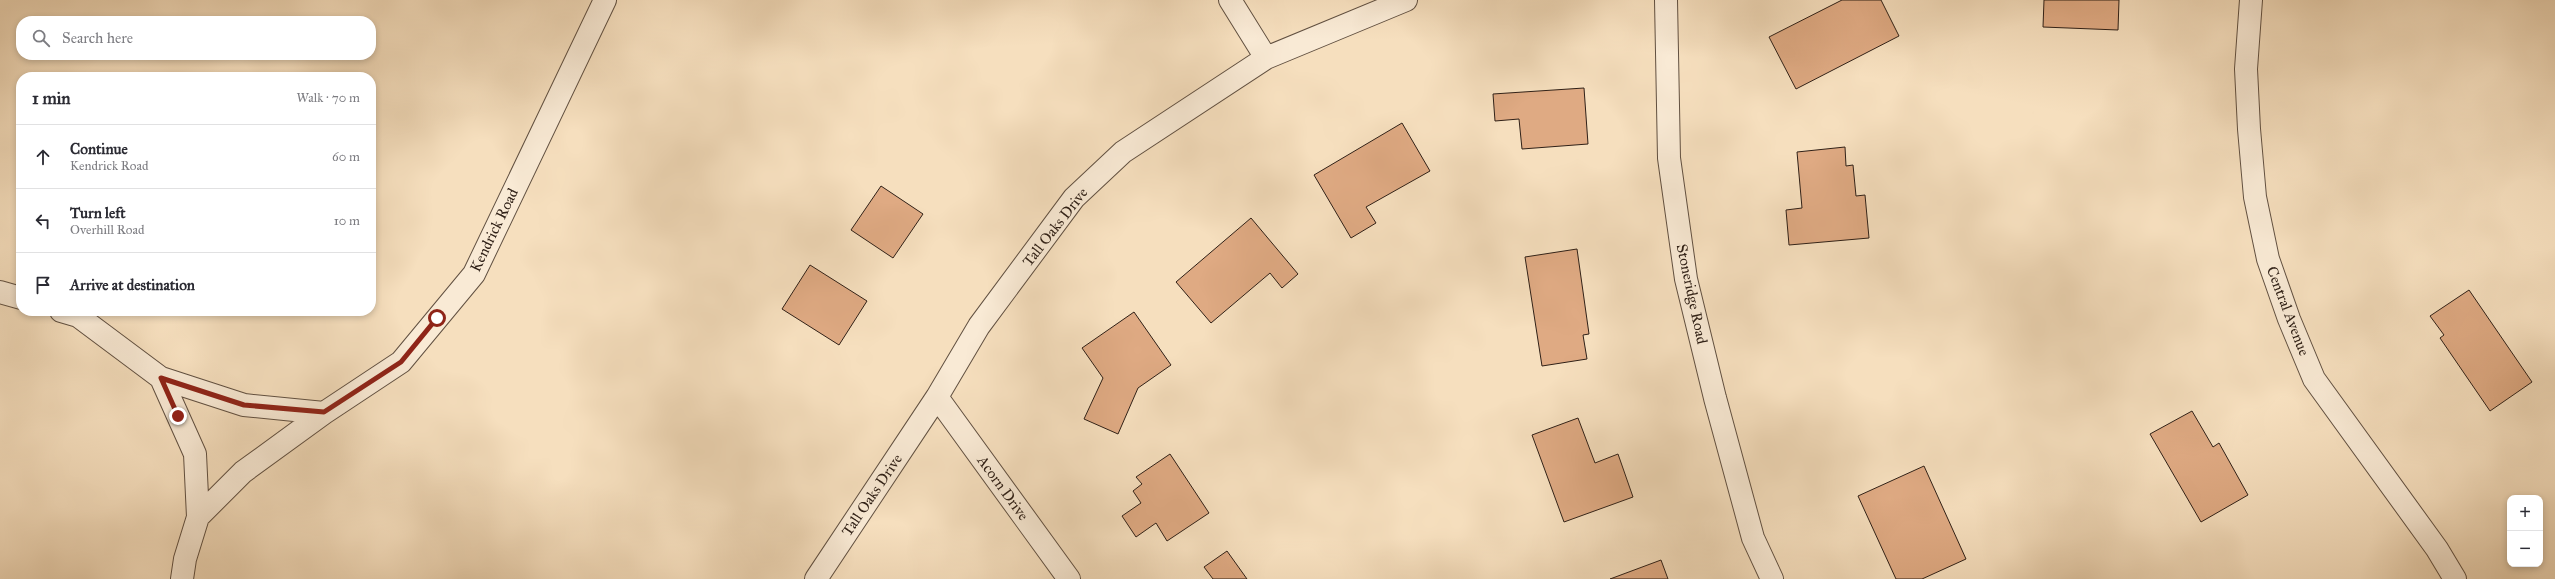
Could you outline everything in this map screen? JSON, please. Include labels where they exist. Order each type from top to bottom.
[{"type":"street","name":"Kendrick Road","points":[[198,518],[243,472],[324,412],[401,362],[474,274],[605,0]]},
{"type":"street","points":[[1230,0],[1266,58]]},
{"type":"street","name":"Tall Oaks Drive","points":[[816,579],[937,397],[979,326],[1074,198],[1123,152],[1266,58],[1406,0]]},
{"type":"street","name":"Stoneridge Road","points":[[1666,0],[1669,158],[1686,279],[1715,398],[1754,538],[1772,579]]},
{"type":"street","name":"Central Avenue","points":[[2251,0],[2246,70],[2255,197],[2268,259],[2314,379],[2437,549],[2455,579]]},
{"type":"street","points":[[0,292],[16,297]]},
{"type":"street","points":[[78,316],[161,378],[244,405],[324,412]]},
{"type":"street","points":[[161,378],[194,454],[198,518],[184,559],[182,579]]},
{"type":"street","name":"Acorn Drive","points":[[937,397],[1069,579]]},
{"type":"building","points":[[1842,0],[1881,0],[1899,36],[1796,89],[1769,37]]},
{"type":"building","points":[[2044,0],[2119,0],[2118,30],[2043,27]]},
{"type":"building","points":[[1584,88],[1588,144],[1522,149],[1519,119],[1495,121],[1493,94]]},
{"type":"building","points":[[1402,123],[1430,171],[1366,207],[1376,223],[1351,238],[1314,175]]},
{"type":"building","points":[[1845,147],[1846,166],[1853,165],[1856,196],[1865,195],[1869,238],[1789,245],[1786,210],[1802,208],[1797,152]]},
{"type":"building","points":[[881,186],[923,214],[893,258],[851,230]]},
{"type":"building","points":[[1251,218],[1298,274],[1282,288],[1270,273],[1211,323],[1176,282]]},
{"type":"building","points":[[1577,249],[1589,334],[1583,335],[1587,359],[1542,366],[1525,257]]},
{"type":"building","points":[[810,265],[867,301],[839,345],[782,309]]},
{"type":"building","points":[[2469,290],[2532,382],[2490,411],[2440,338],[2444,335],[2430,316]]},
{"type":"building","points":[[1134,312],[1171,365],[1138,388],[1118,434],[1084,419],[1103,378],[1082,348]]},
{"type":"building","points":[[2192,411],[2213,447],[2219,443],[2248,495],[2201,522],[2150,434]]},
{"type":"building","points":[[1578,418],[1595,463],[1618,454],[1633,497],[1564,522],[1532,435]]},
{"type":"building","points":[[1170,454],[1209,513],[1167,541],[1156,523],[1136,537],[1122,516],[1141,503],[1133,491],[1142,484],[1136,477]]},
{"type":"building","points":[[1924,466],[1966,559],[1922,579],[1896,579],[1858,496]]},
{"type":"building","points":[[1227,551],[1247,579],[1213,579],[1204,567]]},
{"type":"building","points":[[1661,560],[1668,579],[1610,579]]},
{"type":"route","points":[[178,416],[161,378],[244,405],[324,412],[401,362],[437,318]]}]
